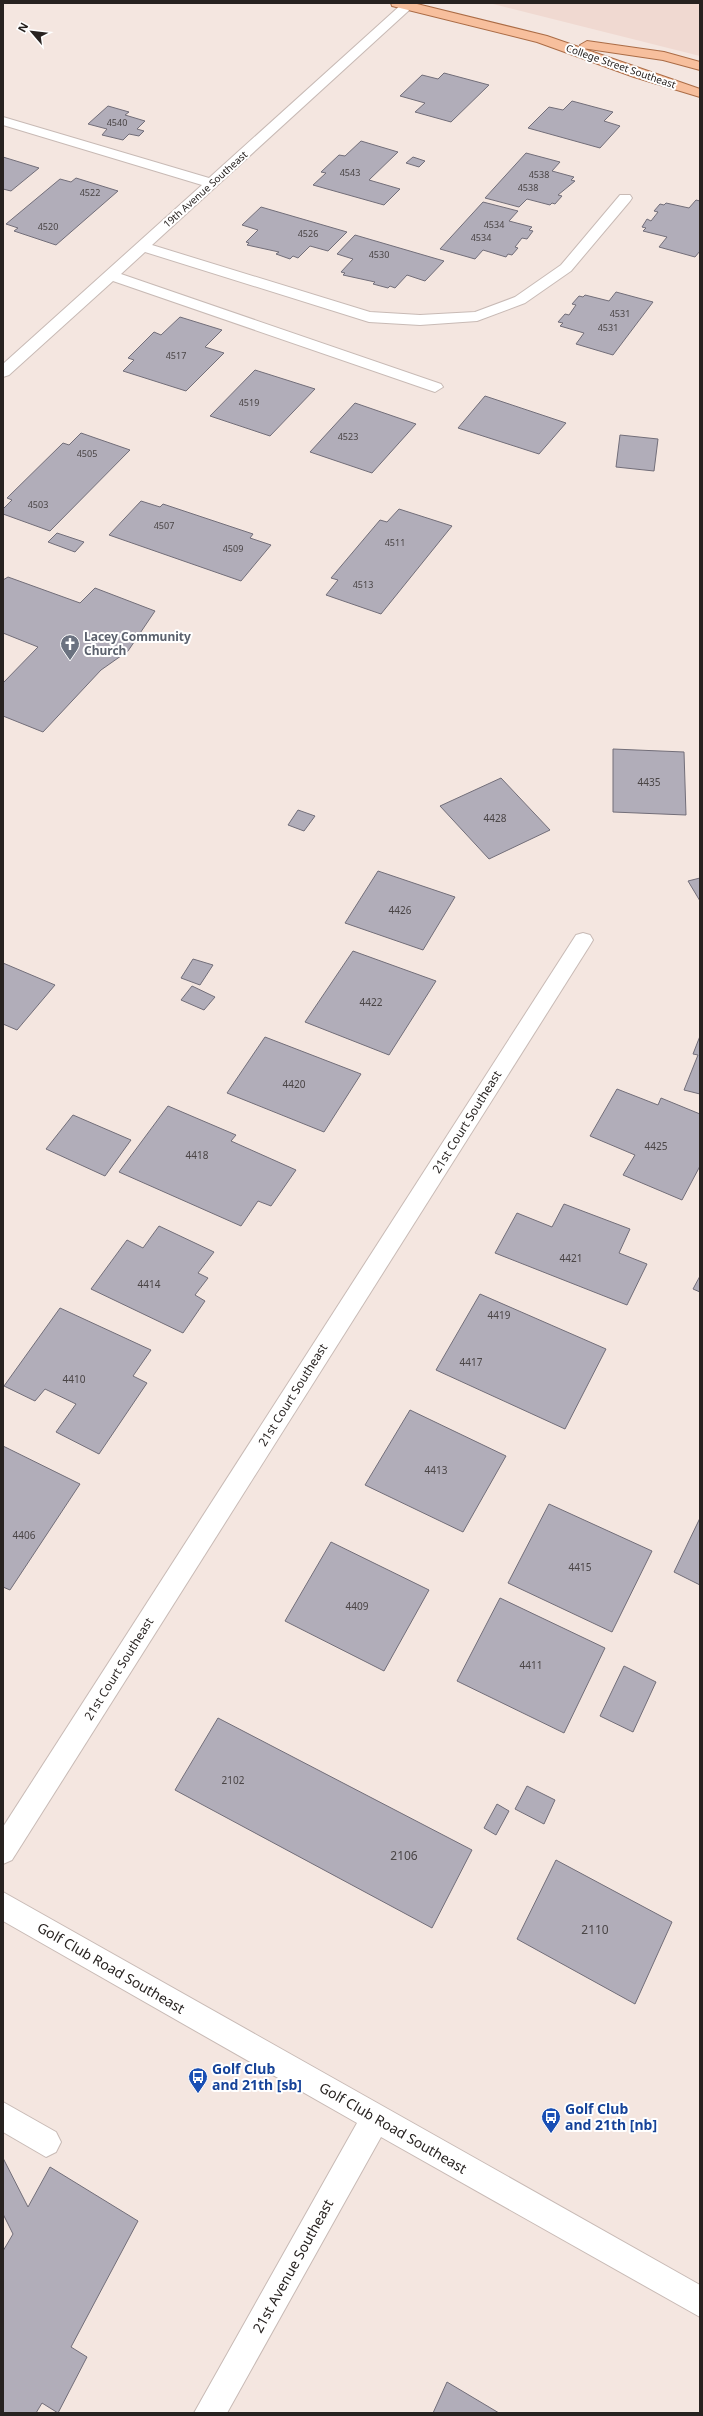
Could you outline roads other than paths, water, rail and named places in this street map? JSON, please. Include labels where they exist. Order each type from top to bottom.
[{"type":"main road","name":"College Street Southeast","points":[[406,4],[542,39],[639,74],[700,93]]},
{"type":"main road","name":"College Street Southeast","points":[[542,39],[664,56],[700,66]]},
{"type":"street","name":"19th Avenue Southeast","points":[[3,372],[212,183],[406,4]]},
{"type":"street","points":[[3,121],[212,183]]},
{"type":"street","points":[[142,246],[213,270],[369,317],[420,320],[477,316],[520,300],[566,268],[625,198]]},
{"type":"street","points":[[110,275],[435,387]]},
{"type":"street","points":[[3,349],[21,355]]},
{"type":"street","name":"21st Court Southeast","points":[[3,1851],[583,940]]},
{"type":"street","name":"Golf Club Road Southeast","points":[[3,1906],[700,2302]]},
{"type":"street","points":[[3,2116],[46,2142]]},
{"type":"street","name":"21st Avenue Southeast","points":[[210,2413],[376,2118]]},
{"type":"place","name":"Lacey Community Church","points":[[70,661]]},
{"type":"place","name":"Golf Club and 21th [sb]","points":[[198,2094]]},
{"type":"place","name":"Golf Club and 21th [nb]","points":[[551,2134]]}]
